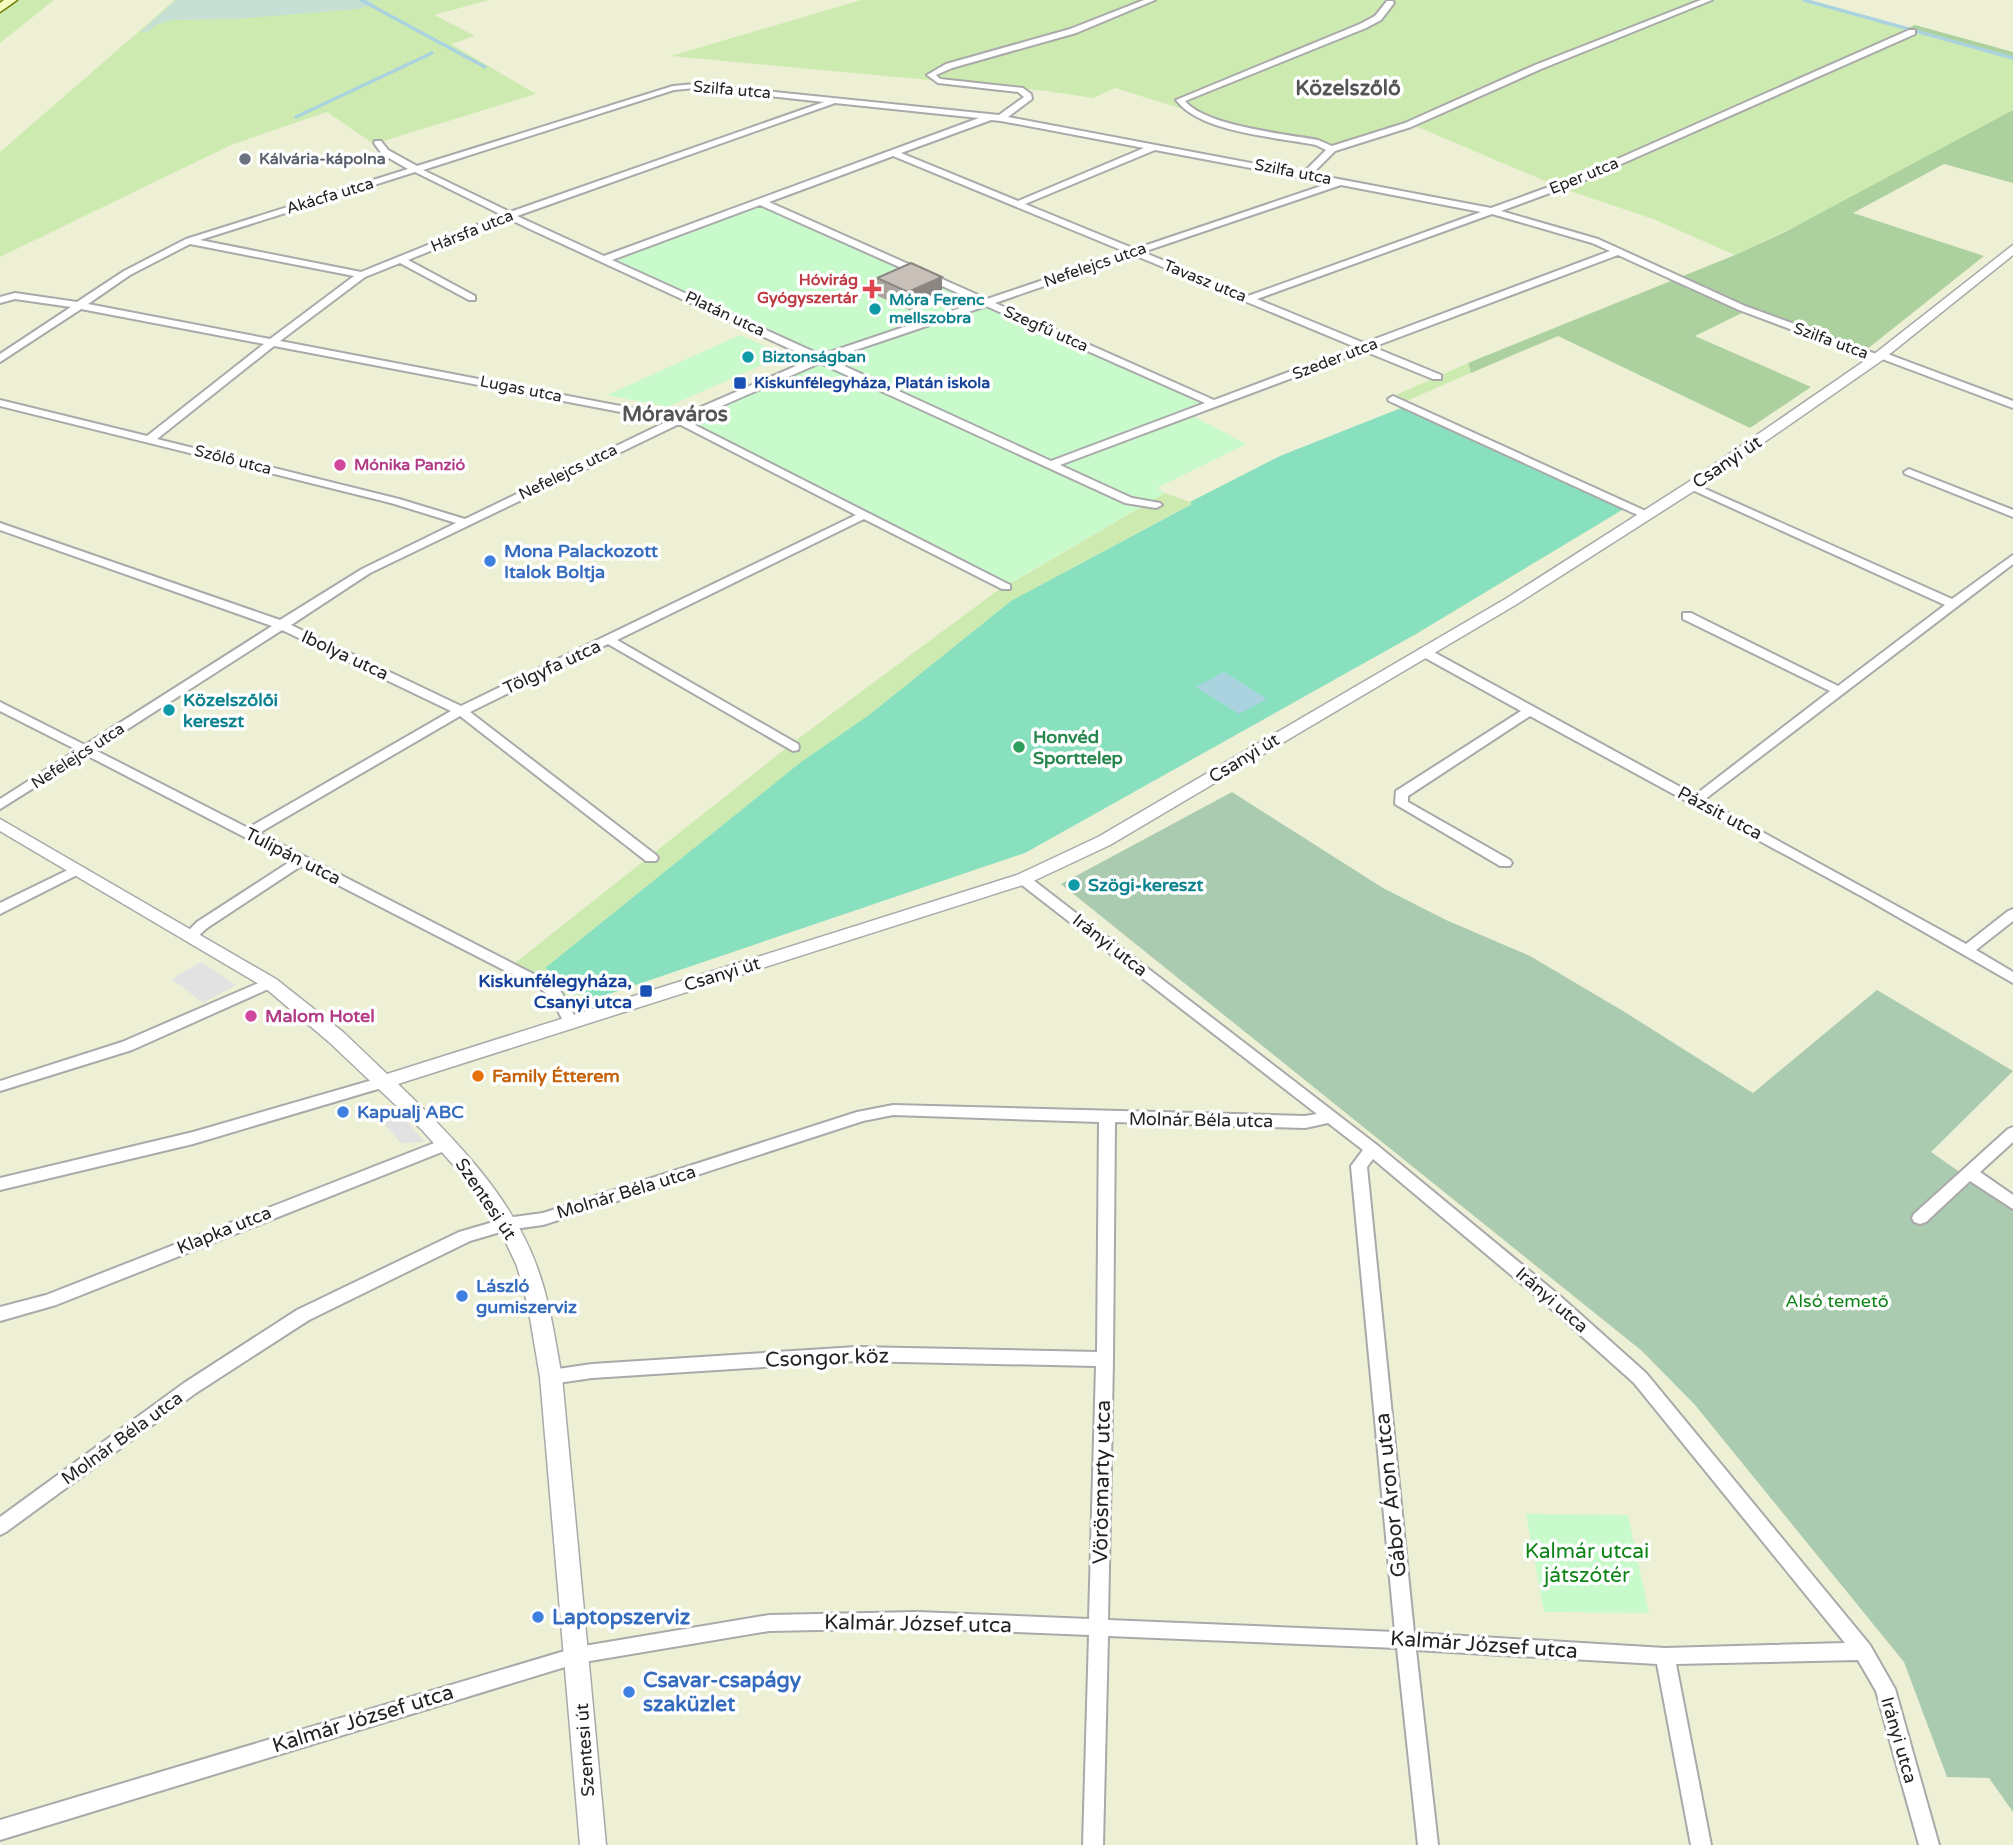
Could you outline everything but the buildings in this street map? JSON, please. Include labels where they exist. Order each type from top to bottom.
[{"type":"main road","points":[[0,9],[11,0]]},
{"type":"street","points":[[606,259],[996,118],[1028,99],[1028,96],[1020,90],[938,81],[930,75],[949,66],[1073,31],[1151,0]]},
{"type":"street","points":[[1306,174],[1332,149],[1408,125],[1538,67],[1709,0]]},
{"type":"street","points":[[1332,149],[1318,143],[1215,121],[1185,108],[1180,100],[1363,26],[1378,18],[1390,3]]},
{"type":"street","name":"Eper utca","points":[[1248,299],[1582,178],[1912,32]]},
{"type":"street","name":"Szilfa utca","points":[[684,86],[996,118],[1492,211],[1558,229],[1620,251],[1742,308],[2013,405]]},
{"type":"street","name":"Akácfa utca","points":[[0,359],[144,262],[189,241],[684,86]]},
{"type":"street","name":"Hársfa utca","points":[[150,439],[362,275],[510,215],[837,100]]},
{"type":"street","name":"Platán utca","points":[[378,143],[385,152],[415,170],[510,215],[1129,501],[1156,505]]},
{"type":"street","points":[[1018,204],[1156,146]]},
{"type":"street","name":"Tavasz utca","points":[[896,154],[1135,252],[1182,274],[1368,346],[1437,377]]},
{"type":"street","name":"Nefelejcs utca","points":[[0,805],[366,571],[678,420],[820,359],[1342,182]]},
{"type":"street","name":"Szegfű utca","points":[[761,202],[1215,404]]},
{"type":"street","points":[[189,241],[362,275]]},
{"type":"street","name":"Csanyi út","points":[[383,1082],[1023,879],[1104,841],[1512,601],[1646,516],[1879,357],[2013,249]]},
{"type":"street","name":"Szeder utca","points":[[1050,465],[1620,251]]},
{"type":"street","points":[[401,260],[472,298]]},
{"type":"street","name":"Lugas utca","points":[[2,299],[31,296],[678,420],[1006,587]]},
{"type":"street","points":[[1393,399],[1646,516]]},
{"type":"street","name":"Szőlő utca","points":[[0,403],[395,501],[464,522]]},
{"type":"street","points":[[1909,472],[2013,514]]},
{"type":"street","points":[[1692,486],[1953,604]]},
{"type":"street","name":"Tölgyfa utca","points":[[248,834],[460,711],[864,515]]},
{"type":"street","name":"Ibolya utca","points":[[0,526],[282,625],[460,711],[651,858]]},
{"type":"street","points":[[1696,800],[2013,558]]},
{"type":"street","points":[[1687,616],[1839,691]]},
{"type":"street","points":[[609,640],[793,747]]},
{"type":"street","name":"Pázsit utca","points":[[1424,652],[1528,712],[1696,800],[2013,978]]},
{"type":"street","name":"Tulipán utca","points":[[0,706],[532,979],[555,993],[571,1022]]},
{"type":"street","points":[[1505,863],[1402,804],[1401,794],[1528,712]]},
{"type":"street","name":"Szentesi út","points":[[0,824],[270,983],[336,1037],[447,1144],[507,1224],[527,1266],[551,1377],[593,1845]]},
{"type":"street","points":[[191,935],[301,860]]},
{"type":"street","points":[[0,909],[76,870]]},
{"type":"street","name":"Irányi utca","points":[[1023,879],[1372,1149],[1555,1301],[1640,1378],[1864,1651],[1885,1689],[1929,1845]]},
{"type":"street","points":[[1967,950],[2013,914]]},
{"type":"street","points":[[0,1086],[127,1046],[270,983]]},
{"type":"street","points":[[0,1184],[193,1138],[383,1082]]},
{"type":"street","name":"Molnár Béla utca","points":[[0,1527],[190,1388],[303,1315],[465,1236],[507,1224],[542,1219],[862,1116],[893,1110],[1305,1122],[1330,1117]]},
{"type":"street","name":"Vörösmarty utca","points":[[1093,1845],[1105,1359],[1107,1118]]},
{"type":"street","points":[[1920,1218],[2013,1133]]},
{"type":"street","name":"Klapka utca","points":[[0,1314],[50,1300],[447,1144]]},
{"type":"street","name":"Gábor Áron utca","points":[[1372,1149],[1359,1166],[1428,1845]]},
{"type":"street","points":[[1970,1173],[2013,1203]]},
{"type":"street","name":"Csongor köz","points":[[551,1377],[592,1371],[856,1354],[1105,1359]]},
{"type":"street","name":"Kalmár József utca","points":[[0,1830],[578,1655],[769,1623],[917,1620],[1380,1639],[1665,1656],[1864,1651]]},
{"type":"street","points":[[1665,1656],[1701,1845]]},
{"type":"green space","points":[[0,0],[2013,0],[2013,1845],[0,1845]]},
{"type":"green space","points":[[0,0],[54,0],[0,43]]},
{"type":"green space","points":[[175,0],[489,0],[434,15],[475,36],[451,44],[536,94],[374,144],[327,112],[231,145],[0,257],[0,152]]},
{"type":"green space","points":[[176,0],[368,0],[375,3],[358,9],[236,19],[173,20],[158,24],[148,32],[140,32]]},
{"type":"green space","points":[[861,0],[1801,0],[2013,60],[2013,110],[1819,215],[1735,255],[1653,219],[1564,189],[1413,125],[1338,148],[1221,121],[1115,88],[1093,98],[1047,91],[671,56]]},
{"type":"green space","points":[[1915,25],[2013,52],[2013,60],[1906,29]]},
{"type":"green space","points":[[2013,110],[2013,183],[1944,164],[1853,213],[1984,256],[1861,354],[1746,311],[1695,336],[1811,387],[1750,428],[1558,336],[1471,373],[1468,363],[1735,255],[1785,232]]},
{"type":"green space","points":[[761,202],[1215,404],[1189,414],[1246,444],[1157,488],[1165,493],[1005,586],[678,420],[819,360],[606,259]]},
{"type":"green space","points":[[740,335],[785,355],[667,407],[607,395]]},
{"type":"green space","points":[[1468,363],[1471,373],[1404,402],[1389,398]]},
{"type":"green space","name":"Honvéd Sporttelep","points":[[1406,406],[1627,507],[1416,634],[1025,853],[594,999],[545,968],[801,762],[869,715],[1011,601],[1192,504],[1190,502],[1280,456]]},
{"type":"green space","points":[[1165,493],[1193,503],[1011,601],[869,715],[801,762],[545,968],[594,999],[559,1012],[550,995],[506,970],[799,738],[994,593]]},
{"type":"green space","name":"Alsó temető","points":[[1232,792],[1383,888],[1446,920],[1530,956],[1753,1093],[1877,990],[2013,1071],[1931,1152],[2013,1209],[2013,1812],[1989,1778],[1947,1777],[1904,1662],[1695,1405],[1642,1351],[1061,884]]},
{"type":"green space","name":"Kalmár utcai játszótér","points":[[1526,1514],[1628,1515],[1649,1613],[1544,1612]]},
{"type":"shaded area","points":[[201,962],[236,985],[203,1003],[172,979]]},
{"type":"shaded area","points":[[393,1105],[425,1142],[401,1143],[369,1107]]},
{"type":"water","points":[[1224,672],[1267,699],[1239,714],[1196,687]]},
{"type":"waterway","points":[[361,0],[485,67]]},
{"type":"waterway","points":[[1804,0],[2013,58]]},
{"type":"waterway","points":[[296,117],[432,53]]},
{"type":"place","name":"Kálvária-kápolna","points":[[245,159]]},
{"type":"place","name":"Hóvirág Gyógyszertár","points":[[872,289]]},
{"type":"place","name":"Móra Ferenc mellszobra","points":[[875,309]]},
{"type":"place","name":"Biztonságban","points":[[748,357]]},
{"type":"place","name":"Kiskunfélegyháza, Platán iskola","points":[[740,383]]},
{"type":"place","name":"Mónika Panzió","points":[[340,465]]},
{"type":"place","name":"Mona Palackozott Italok Boltja","points":[[490,561]]},
{"type":"place","name":"Közelszőlői kereszt","points":[[169,710]]},
{"type":"place","name":"Honvéd Sporttelep","points":[[1019,747]]},
{"type":"place","name":"Szögi-kereszt","points":[[1074,885]]},
{"type":"place","name":"Kiskunfélegyháza, Csanyi utca","points":[[646,991]]},
{"type":"place","name":"Malom Hotel","points":[[251,1016]]},
{"type":"place","name":"Family Étterem","points":[[478,1076]]},
{"type":"place","name":"Kapualj ABC","points":[[343,1112]]},
{"type":"place","name":"László gumiszerviz","points":[[462,1296]]},
{"type":"place","name":"Laptopszerviz","points":[[538,1617]]},
{"type":"place","name":"Csavar-csapágy szaküzlet","points":[[629,1692]]},
{"type":"district","name":"Közelszőlő","points":[[1348,88]]},
{"type":"district","name":"Móraváros","points":[[675,414]]}]
